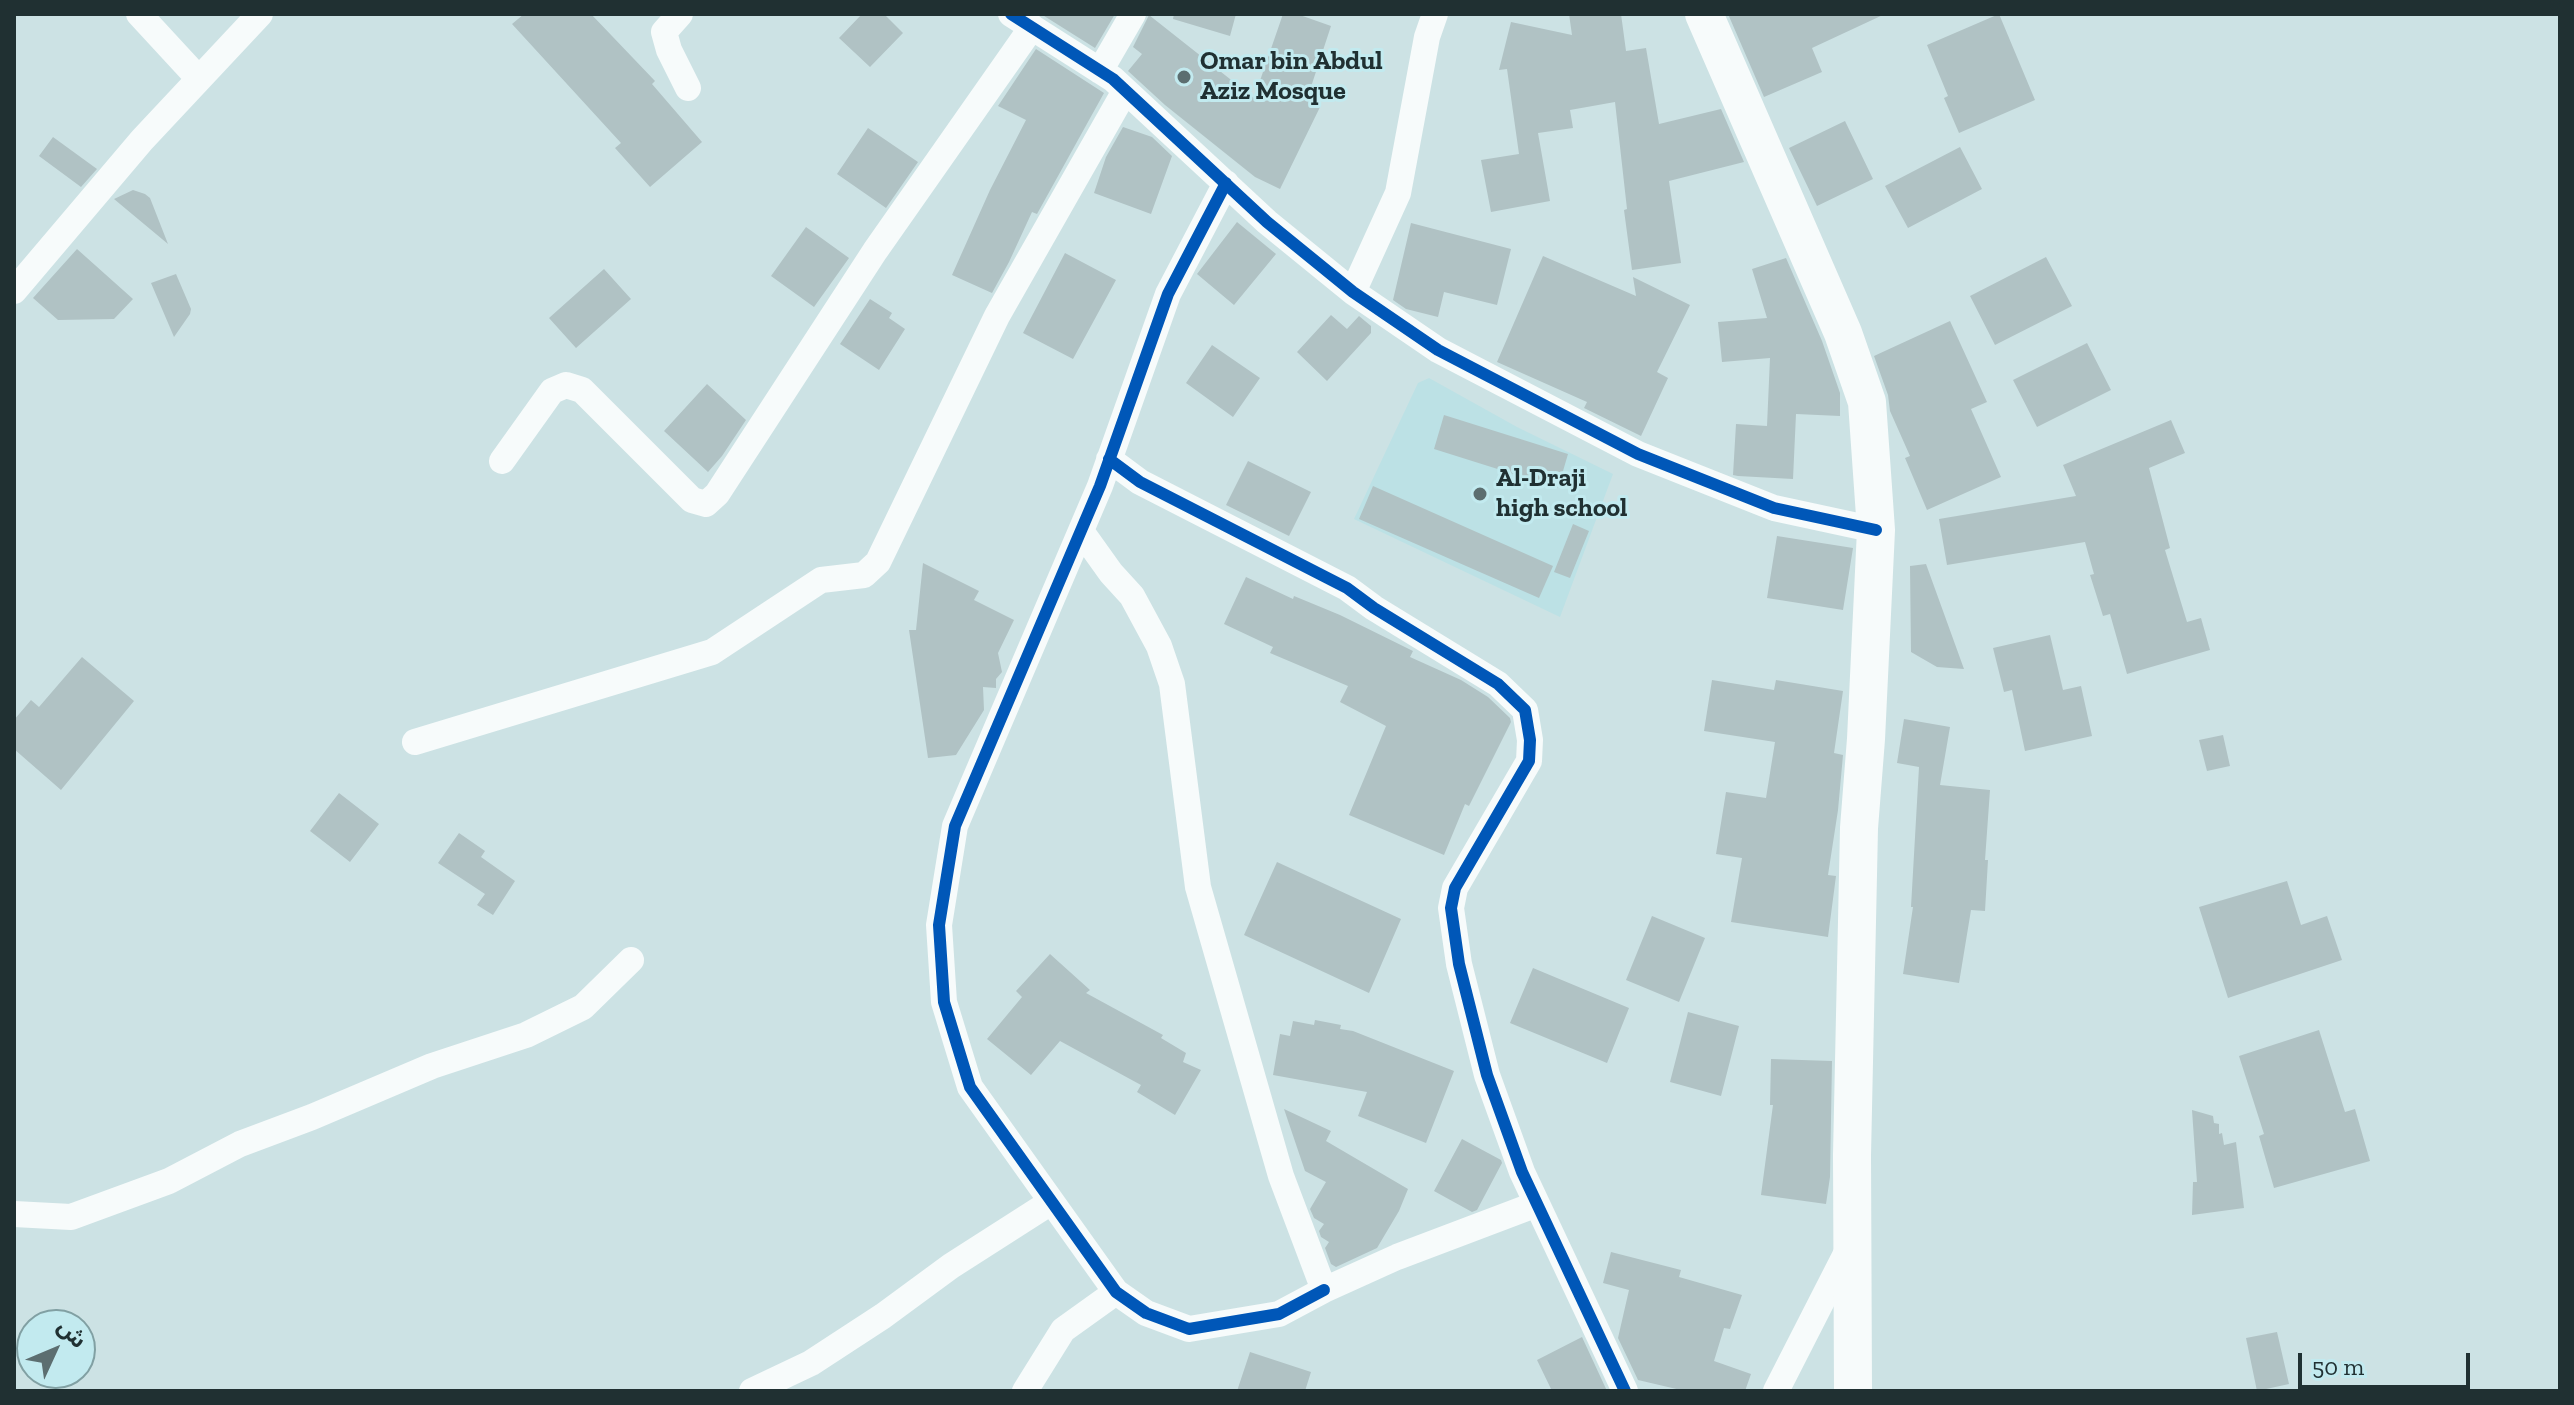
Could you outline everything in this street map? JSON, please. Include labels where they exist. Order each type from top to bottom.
[{"type":"main road","points":[[1704,14],[1858,371],[1867,402],[1876,530],[1859,828],[1853,1391]]},
{"type":"main road","points":[[1866,739],[1875,819],[1874,1391]]},
{"type":"street","points":[[139,14],[199,79]]},
{"type":"street","points":[[14,291],[142,140],[260,14]]},
{"type":"street","points":[[680,14],[664,32],[669,50],[688,88]]},
{"type":"street","points":[[1100,71],[1133,14]]},
{"type":"street","points":[[1353,292],[1398,193],[1427,37],[1435,14]]},
{"type":"street","points":[[502,461],[552,391],[566,385],[582,390],[692,500],[706,504],[717,494],[1021,21],[1100,71],[1267,222],[1353,292],[1438,350],[1638,454],[1774,508],[1876,530]]},
{"type":"street","points":[[415,742],[712,652],[821,580],[864,575],[871,569],[878,562],[997,316],[1125,91]]},
{"type":"street","points":[[1226,183],[1168,294],[1081,531],[955,826],[939,925],[944,1002],[970,1087],[1116,1292],[1146,1313],[1189,1329],[1279,1314],[1397,1257],[1537,1204]]},
{"type":"street","points":[[1109,459],[1140,482],[1347,588],[1498,684],[1525,710],[1530,740],[1529,761],[1455,888],[1451,908],[1459,964],[1487,1075],[1522,1172],[1625,1391]]},
{"type":"street","points":[[1081,531],[1132,596],[1159,646],[1172,684],[1198,887],[1281,1176],[1324,1290]]},
{"type":"street","points":[[14,1214],[71,1217],[169,1181],[240,1144],[432,1066],[526,1035],[583,1007],[631,960]]},
{"type":"street","points":[[752,1391],[811,1363],[951,1266],[1051,1202]]},
{"type":"street","points":[[1776,1391],[1853,1241]]},
{"type":"street","points":[[1025,1391],[1063,1330],[1116,1292]]},
{"type":"shaded area","name":"Al-Draji high school","points":[[1429,378],[1517,427],[1613,474],[1560,617],[1354,519],[1418,383]]},
{"type":"building","points":[[524,14],[591,14],[655,81],[652,84],[702,142],[650,187],[615,148],[621,143],[512,24]]},
{"type":"building","points":[[862,14],[884,14],[903,33],[870,67],[839,38]]},
{"type":"building","points":[[1041,14],[1115,14],[1095,48]]},
{"type":"building","points":[[1174,14],[1236,14],[1230,36],[1173,19]]},
{"type":"building","points":[[1283,14],[1297,14],[1331,26],[1307,99],[1321,105],[1280,189],[1255,177],[1128,71],[1142,54],[1133,47],[1149,15],[1254,98]]},
{"type":"building","points":[[1569,14],[1621,14],[1626,51],[1646,48],[1659,124],[1721,109],[1744,162],[1669,181],[1681,263],[1632,270],[1615,102],[1570,110],[1573,128],[1538,133],[1550,201],[1491,212],[1481,160],[1519,154],[1507,69],[1499,70],[1511,22],[1572,35]]},
{"type":"building","points":[[1728,14],[1885,14],[1812,48],[1822,72],[1764,97]]},
{"type":"building","points":[[1999,14],[2035,100],[1959,133],[1927,45]]},
{"type":"building","points":[[1036,49],[1104,93],[1037,214],[1032,212],[992,293],[952,275],[1026,120],[998,106]]},
{"type":"building","points":[[1845,121],[1873,179],[1817,206],[1789,148]]},
{"type":"building","points":[[1123,127],[1152,137],[1172,156],[1151,214],[1094,193],[1106,157]]},
{"type":"building","points":[[868,128],[918,162],[886,208],[837,174]]},
{"type":"building","points":[[53,137],[97,169],[81,187],[39,156]]},
{"type":"building","points":[[1960,147],[1982,189],[1908,228],[1885,186]]},
{"type":"building","points":[[133,190],[150,198],[168,244],[114,199]]},
{"type":"building","points":[[1237,222],[1276,254],[1234,305],[1197,274]]},
{"type":"building","points":[[1411,223],[1511,249],[1497,305],[1444,292],[1438,317],[1406,309],[1393,300]]},
{"type":"building","points":[[806,227],[849,258],[814,307],[771,276]]},
{"type":"building","points":[[77,249],[133,299],[114,319],[58,320],[33,298]]},
{"type":"building","points":[[1065,253],[1116,280],[1073,359],[1023,333]]},
{"type":"building","points":[[1543,256],[1636,296],[1633,277],[1690,305],[1657,372],[1668,378],[1641,436],[1584,408],[1587,402],[1497,362]]},
{"type":"building","points":[[2046,257],[2072,306],[1995,345],[1970,296]]},
{"type":"building","points":[[1786,258],[1822,341],[1840,393],[1840,416],[1796,414],[1793,479],[1733,475],[1736,424],[1767,426],[1770,358],[1722,362],[1718,322],[1767,318],[1752,269]]},
{"type":"building","points":[[604,269],[631,299],[576,348],[549,318]]},
{"type":"building","points":[[176,274],[191,309],[174,337],[151,283]]},
{"type":"building","points":[[870,299],[892,313],[889,318],[905,329],[879,370],[840,344]]},
{"type":"building","points":[[1331,315],[1347,329],[1359,316],[1371,326],[1371,333],[1327,381],[1297,352]]},
{"type":"building","points":[[1950,321],[1987,402],[1971,409],[2001,477],[1927,510],[1905,458],[1910,456],[1890,411],[1888,395],[1874,356]]},
{"type":"building","points":[[2087,343],[2111,390],[2037,427],[2013,380]]},
{"type":"building","points":[[1212,345],[1260,378],[1233,417],[1186,383]]},
{"type":"building","points":[[707,384],[746,420],[708,472],[664,431]]},
{"type":"building","points":[[1444,415],[1568,454],[1558,488],[1434,449]]},
{"type":"building","points":[[2171,420],[2185,453],[2149,468],[2170,548],[2165,550],[2187,622],[2201,618],[2210,650],[2127,674],[2110,614],[2103,616],[2090,575],[2094,574],[2085,542],[1947,565],[1939,519],[2076,496],[2063,465]]},
{"type":"building","points":[[1248,461],[1311,492],[1289,536],[1226,505]]},
{"type":"building","points":[[1373,486],[1553,566],[1539,598],[1359,519]]},
{"type":"building","points":[[1573,524],[1589,531],[1570,578],[1554,572]]},
{"type":"building","points":[[1777,536],[1853,548],[1843,610],[1767,598]]},
{"type":"building","points":[[923,563],[979,591],[974,600],[1014,620],[998,653],[1002,672],[996,679],[996,688],[983,687],[984,710],[956,755],[928,758],[909,630],[916,630]]},
{"type":"building","points":[[1926,564],[1964,669],[1937,667],[1911,652],[1910,566]]},
{"type":"building","points":[[1246,577],[1293,599],[1294,596],[1340,615],[1413,651],[1410,657],[1461,680],[1488,697],[1510,718],[1511,722],[1469,806],[1465,804],[1444,855],[1349,815],[1386,726],[1340,702],[1348,686],[1270,653],[1273,647],[1224,624]]},
{"type":"building","points":[[2050,635],[2063,690],[2081,686],[2092,736],[2025,751],[2012,690],[2004,692],[1993,648]]},
{"type":"building","points":[[82,657],[134,701],[61,790],[14,749],[14,720],[31,700],[39,707]]},
{"type":"building","points":[[1712,680],[1774,690],[1776,680],[1843,691],[1834,753],[1843,755],[1828,875],[1836,876],[1828,937],[1731,922],[1742,858],[1716,854],[1726,792],[1766,798],[1775,742],[1704,731]]},
{"type":"building","points":[[1904,719],[1950,727],[1940,785],[1990,790],[1985,911],[1971,910],[1959,983],[1903,974],[1913,907],[1919,767],[1897,763]]},
{"type":"building","points":[[2223,735],[2230,766],[2207,771],[2199,740]]},
{"type":"building","points":[[339,793],[379,824],[350,862],[310,831]]},
{"type":"building","points":[[459,833],[485,851],[481,857],[515,881],[493,915],[477,905],[485,894],[438,863]]},
{"type":"building","points":[[1277,862],[1401,919],[1369,993],[1244,935]]},
{"type":"building","points":[[2287,881],[2301,925],[2327,916],[2342,960],[2228,998],[2199,907]]},
{"type":"building","points":[[1652,916],[1705,938],[1679,1002],[1626,980]]},
{"type":"building","points":[[1050,954],[1090,990],[1086,993],[1163,1035],[1161,1038],[1186,1053],[1183,1062],[1201,1070],[1175,1115],[1137,1092],[1141,1085],[1060,1041],[1031,1075],[987,1039],[1022,997],[1016,991]]},
{"type":"building","points":[[1533,968],[1629,1008],[1607,1063],[1510,1023]]},
{"type":"building","points":[[1688,1012],[1739,1026],[1721,1096],[1670,1082]]},
{"type":"building","points":[[1315,1020],[1341,1025],[1340,1029],[1353,1031],[1454,1071],[1426,1143],[1358,1116],[1367,1092],[1273,1075],[1280,1034],[1290,1036],[1293,1021],[1314,1025]]},
{"type":"building","points":[[2319,1030],[2345,1112],[2355,1109],[2370,1161],[2274,1188],[2259,1136],[2264,1134],[2239,1056]]},
{"type":"building","points":[[1771,1059],[1832,1061],[1830,1177],[1826,1204],[1761,1195],[1773,1105],[1770,1105]]},
{"type":"building","points":[[1284,1109],[1331,1131],[1326,1141],[1408,1189],[1377,1248],[1336,1267],[1331,1264],[1325,1248],[1329,1242],[1321,1237],[1319,1231],[1324,1224],[1314,1218],[1310,1209],[1326,1182],[1305,1171]]},
{"type":"building","points":[[2192,1110],[2213,1116],[2214,1123],[2219,1124],[2224,1145],[2236,1142],[2244,1208],[2192,1215],[2193,1182],[2197,1182]]},
{"type":"building","points":[[1462,1139],[1502,1163],[1477,1210],[1472,1212],[1434,1191]]},
{"type":"building","points":[[1611,1252],[1681,1270],[1679,1277],[1742,1295],[1730,1329],[1724,1328],[1714,1361],[1751,1374],[1745,1391],[1685,1391],[1638,1380],[1618,1338],[1629,1290],[1603,1283]]},
{"type":"building","points":[[2277,1332],[2289,1384],[2257,1391],[2246,1338]]},
{"type":"building","points":[[1582,1337],[1607,1391],[1552,1391],[1537,1360]]},
{"type":"building","points":[[1250,1352],[1311,1372],[1305,1391],[1237,1391]]},
{"type":"cycle path","points":[[1011,14],[1113,79],[1267,222],[1353,292],[1438,350],[1638,454],[1774,508],[1876,530]]},
{"type":"cycle path","points":[[1226,183],[1168,294],[1100,486],[955,826],[939,925],[944,1002],[970,1087],[1116,1292],[1146,1313],[1189,1329],[1279,1314],[1324,1290]]},
{"type":"cycle path","points":[[1109,459],[1140,482],[1347,588],[1498,684],[1525,710],[1530,740],[1529,761],[1455,888],[1451,908],[1459,964],[1487,1075],[1522,1172],[1625,1391]]},
{"type":"place","name":"Omar bin Abdul Aziz Mosque","points":[[1184,77]]},
{"type":"place","name":"Al-Draji high school","points":[[1480,494]]}]
